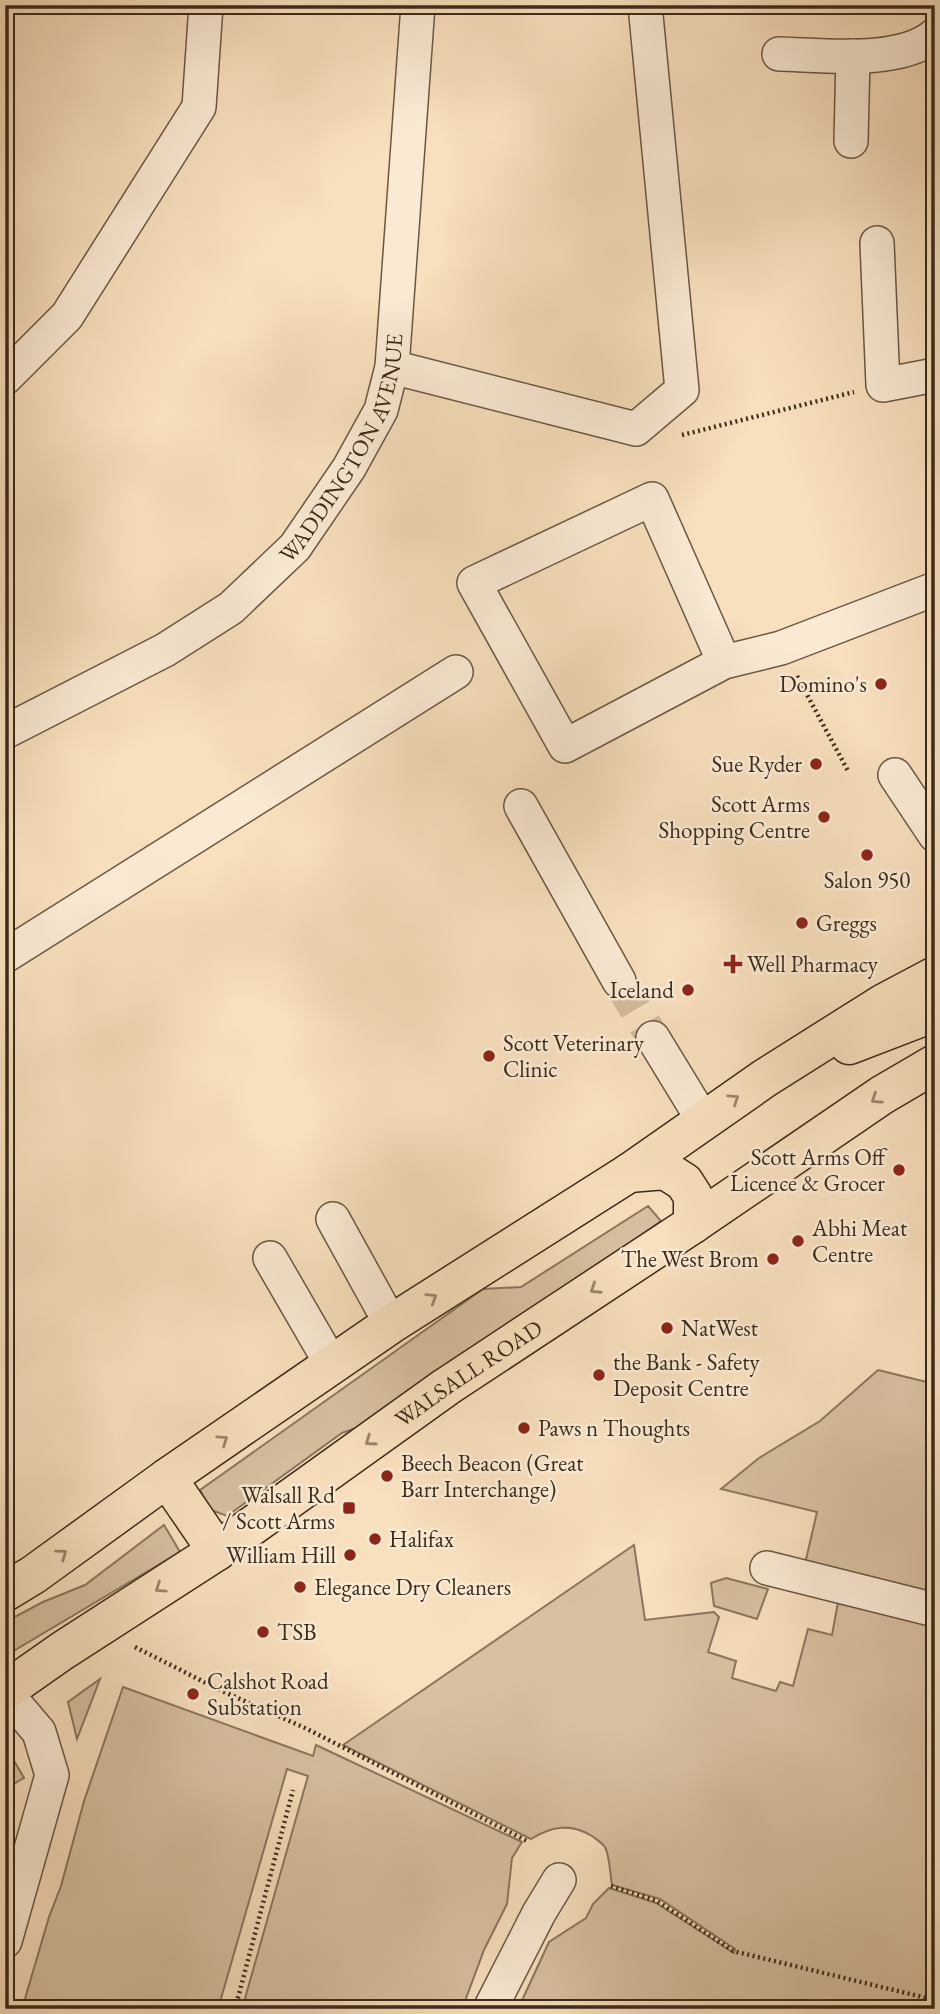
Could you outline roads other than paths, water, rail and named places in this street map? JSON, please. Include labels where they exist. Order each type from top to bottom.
[{"type":"highway","points":[[5,1592],[391,1324],[629,1174],[765,1078],[884,1003],[935,976]]},
{"type":"highway","points":[[765,1078],[935,1012]]},
{"type":"highway","name":"WALSALL ROAD","points":[[5,1692],[62,1651],[217,1550],[446,1387],[882,1095],[935,1064]]},
{"type":"highway","points":[[629,1174],[664,1170],[684,1182],[693,1196],[693,1224]]},
{"type":"highway","points":[[167,1478],[217,1550]]},
{"type":"street","points":[[5,379],[67,316],[199,107],[206,5]]},
{"type":"street","name":"WADDINGTON AVENUE","points":[[5,732],[165,650],[231,608],[295,547],[349,468],[381,410],[392,367],[418,5]]},
{"type":"street","points":[[392,367],[636,429],[682,390],[645,5]]},
{"type":"street","points":[[779,54],[889,55],[928,41],[935,35]]},
{"type":"street","points":[[851,141],[853,56]]},
{"type":"street","points":[[877,243],[883,385],[935,375]]},
{"type":"street","points":[[724,662],[652,499],[474,583],[565,746],[724,662],[781,648],[935,589]]},
{"type":"street","points":[[5,956],[456,673]]},
{"type":"street","points":[[895,775],[935,835]]},
{"type":"street","points":[[521,806],[619,981]]},
{"type":"street","points":[[653,1038],[703,1121]]},
{"type":"street","points":[[332,1219],[391,1324]]},
{"type":"street","points":[[270,1258],[332,1365]]},
{"type":"street","points":[[767,1569],[935,1610]]},
{"type":"street","points":[[5,1692],[40,1731],[52,1775],[5,1941]]},
{"type":"street","points":[[490,2009],[538,1913],[559,1880]]},
{"type":"tunnel","points":[[619,981],[653,1038]]},
{"type":"place","name":"Domino's","points":[[881,684]]},
{"type":"place","name":"Sue Ryder","points":[[816,764]]},
{"type":"place","name":"Scott Arms Shopping Centre","points":[[824,817]]},
{"type":"place","name":"Salon 950","points":[[867,855]]},
{"type":"place","name":"Greggs","points":[[802,923]]},
{"type":"place","name":"Well Pharmacy","points":[[733,964]]},
{"type":"place","name":"Iceland","points":[[688,990]]},
{"type":"place","name":"Scott Veterinary Clinic","points":[[489,1056]]},
{"type":"place","name":"Scott Arms Off Licence & Grocer","points":[[899,1170]]},
{"type":"place","name":"Abhi Meat Centre","points":[[798,1241]]},
{"type":"place","name":"The West Brom","points":[[773,1259]]},
{"type":"place","name":"NatWest","points":[[667,1328]]},
{"type":"place","name":"the Bank - Safety Deposit Centre","points":[[599,1375]]},
{"type":"place","name":"Paws n Thoughts","points":[[524,1428]]},
{"type":"place","name":"Beech Beacon (Great Barr Interchange)","points":[[387,1476]]},
{"type":"place","name":"Walsall Rd / Scott Arms","points":[[349,1508]]},
{"type":"place","name":"Halifax","points":[[375,1539]]},
{"type":"place","name":"William Hill","points":[[350,1555]]},
{"type":"place","name":"Elegance Dry Cleaners","points":[[300,1587]]},
{"type":"place","name":"TSB","points":[[263,1632]]},
{"type":"place","name":"Calshot Road Substation","points":[[193,1694]]}]
